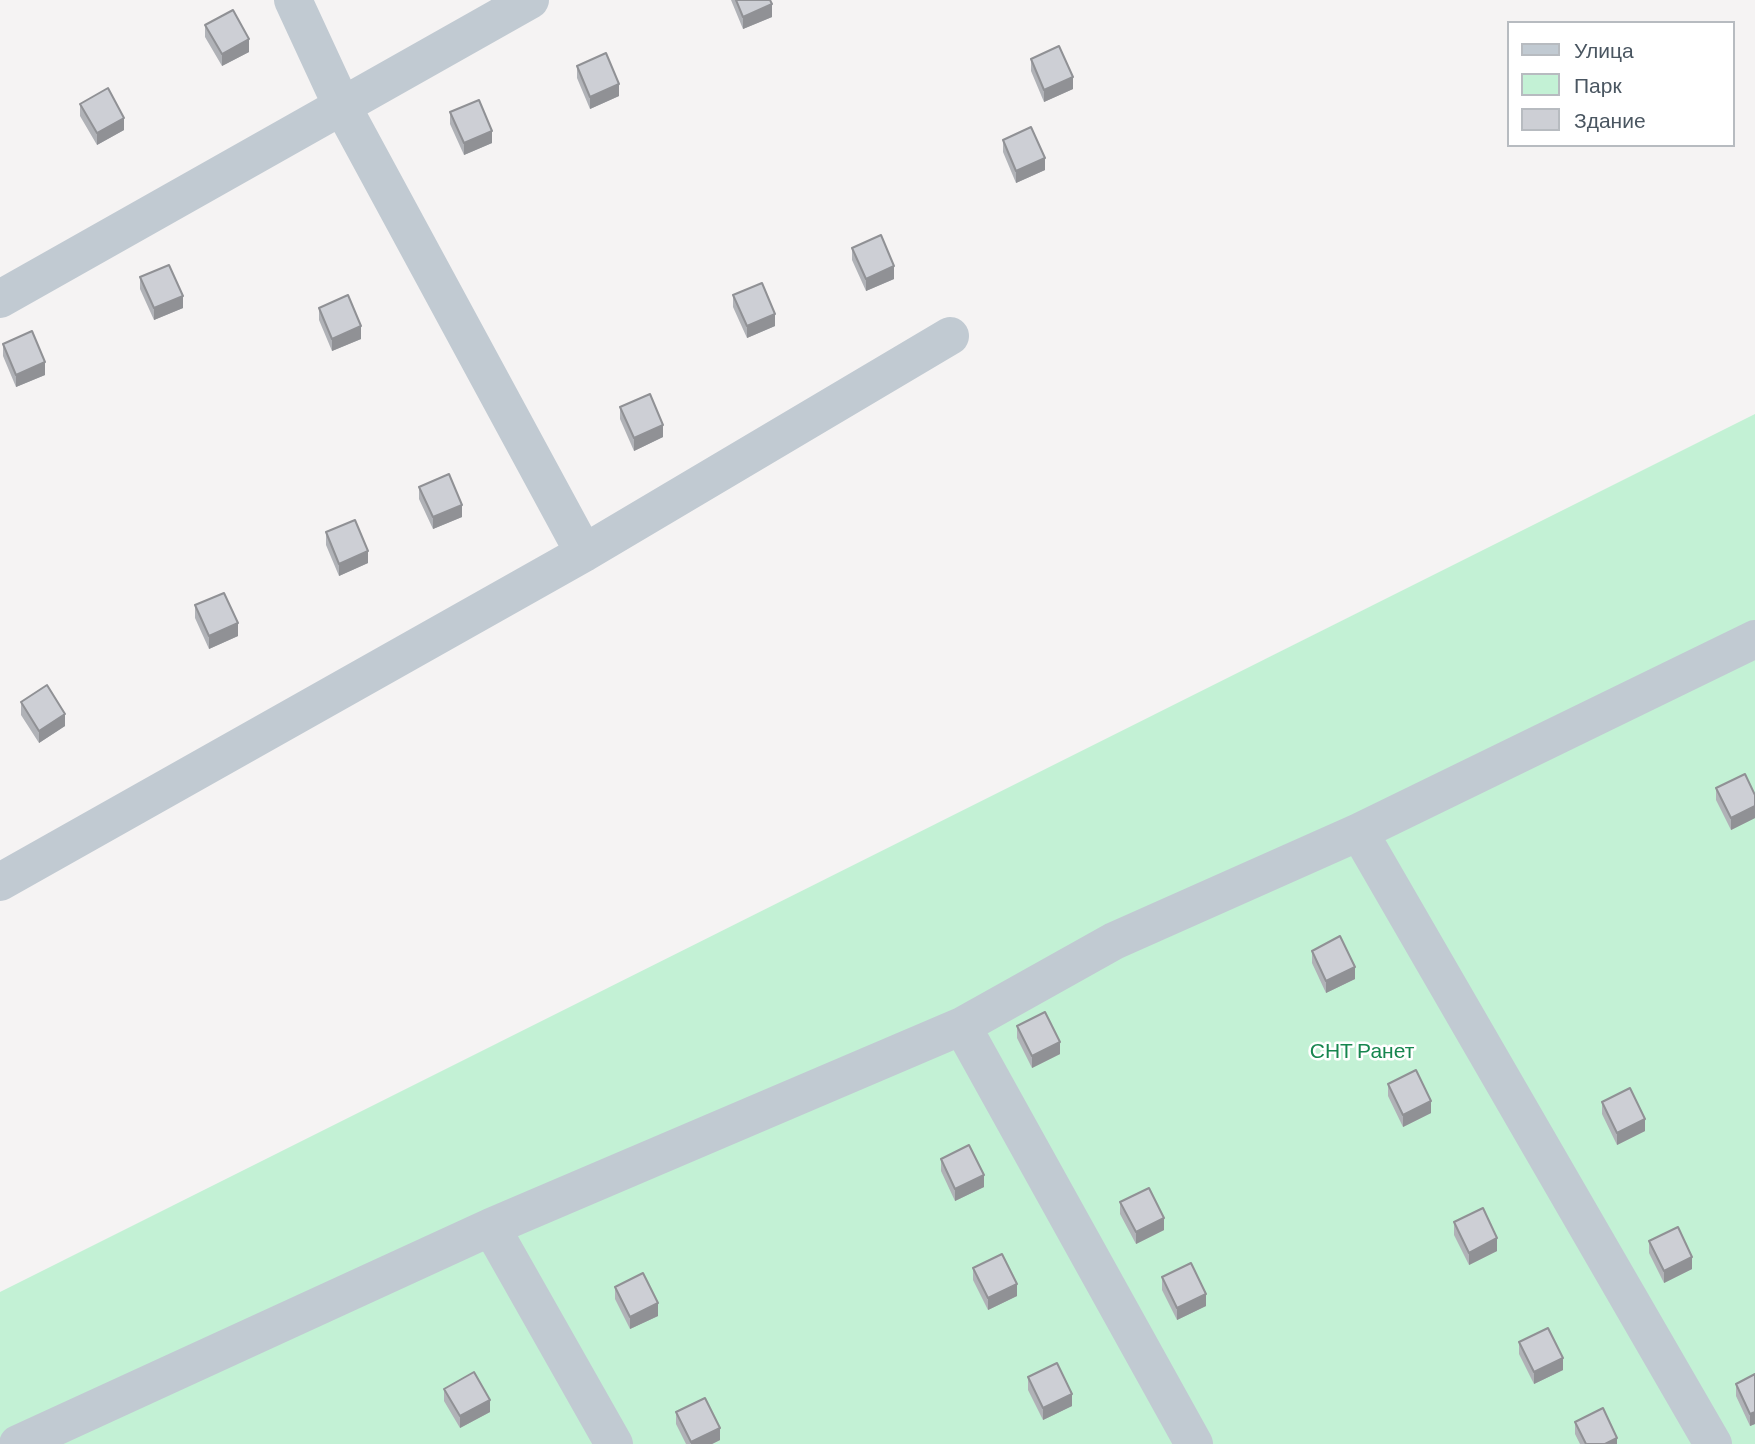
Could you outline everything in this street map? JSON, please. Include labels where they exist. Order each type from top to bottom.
[{"type":"lane","points":[[293,0],[342,106],[584,553]]},
{"type":"lane","points":[[0,299],[530,0]]},
{"type":"lane","points":[[0,882],[584,553],[950,336]]},
{"type":"lane","points":[[18,1444],[64,1434],[491,1227],[962,1026],[1114,941],[1359,832],[1754,642]]},
{"type":"lane","points":[[1359,832],[1713,1444]]},
{"type":"lane","points":[[962,1026],[1194,1444]]},
{"type":"lane","points":[[491,1227],[614,1444]]},
{"type":"green space","name":"СНТ Ранет","points":[[1755,414],[1755,1444],[0,1444],[0,1292]]},
{"type":"building","points":[[736,0],[770,0],[772,4],[743,17]]},
{"type":"building","points":[[233,10],[249,39],[222,54],[205,25]]},
{"type":"building","points":[[1059,46],[1073,77],[1044,90],[1031,59]]},
{"type":"building","points":[[606,53],[619,84],[590,97],[577,66]]},
{"type":"building","points":[[108,88],[124,118],[97,133],[80,104]]},
{"type":"building","points":[[479,100],[492,131],[464,143],[450,112]]},
{"type":"building","points":[[1031,127],[1045,158],[1016,171],[1003,140]]},
{"type":"building","points":[[881,235],[894,266],[866,279],[852,248]]},
{"type":"building","points":[[169,265],[183,296],[154,308],[140,277]]},
{"type":"building","points":[[762,283],[775,314],[747,326],[733,295]]},
{"type":"building","points":[[348,295],[361,326],[332,339],[319,308]]},
{"type":"building","points":[[32,331],[45,362],[16,375],[3,344]]},
{"type":"building","points":[[650,394],[663,425],[634,438],[620,407]]},
{"type":"building","points":[[449,474],[462,505],[433,517],[419,487]]},
{"type":"building","points":[[355,520],[368,551],[339,564],[326,532]]},
{"type":"building","points":[[224,593],[238,623],[209,636],[195,605]]},
{"type":"building","points":[[47,685],[65,714],[39,731],[21,702]]},
{"type":"building","points":[[1745,774],[1755,795],[1755,806],[1731,818],[1716,788]]},
{"type":"building","points":[[1340,936],[1355,967],[1326,981],[1312,951]]},
{"type":"building","points":[[1045,1012],[1060,1042],[1032,1056],[1017,1026]]},
{"type":"building","points":[[1416,1070],[1431,1101],[1403,1115],[1388,1084]]},
{"type":"building","points":[[1630,1088],[1645,1119],[1617,1133],[1602,1102]]},
{"type":"building","points":[[969,1145],[984,1175],[955,1189],[941,1159]]},
{"type":"building","points":[[1149,1188],[1164,1218],[1136,1232],[1120,1202]]},
{"type":"building","points":[[1483,1208],[1497,1238],[1469,1253],[1454,1222]]},
{"type":"building","points":[[1678,1227],[1692,1257],[1664,1271],[1649,1241]]},
{"type":"building","points":[[1002,1254],[1017,1284],[988,1298],[973,1268]]},
{"type":"building","points":[[1191,1263],[1206,1294],[1177,1308],[1162,1277]]},
{"type":"building","points":[[643,1273],[658,1303],[630,1317],[615,1287]]},
{"type":"building","points":[[1548,1328],[1563,1358],[1534,1372],[1519,1342]]},
{"type":"building","points":[[1057,1363],[1072,1394],[1043,1408],[1028,1377]]},
{"type":"building","points":[[474,1372],[490,1400],[460,1416],[444,1389]]},
{"type":"building","points":[[1755,1374],[1755,1412],[1750,1414],[1736,1384]]},
{"type":"building","points":[[705,1398],[720,1428],[691,1442],[676,1412]]},
{"type":"building","points":[[1603,1408],[1617,1438],[1605,1444],[1586,1444],[1575,1422]]}]
